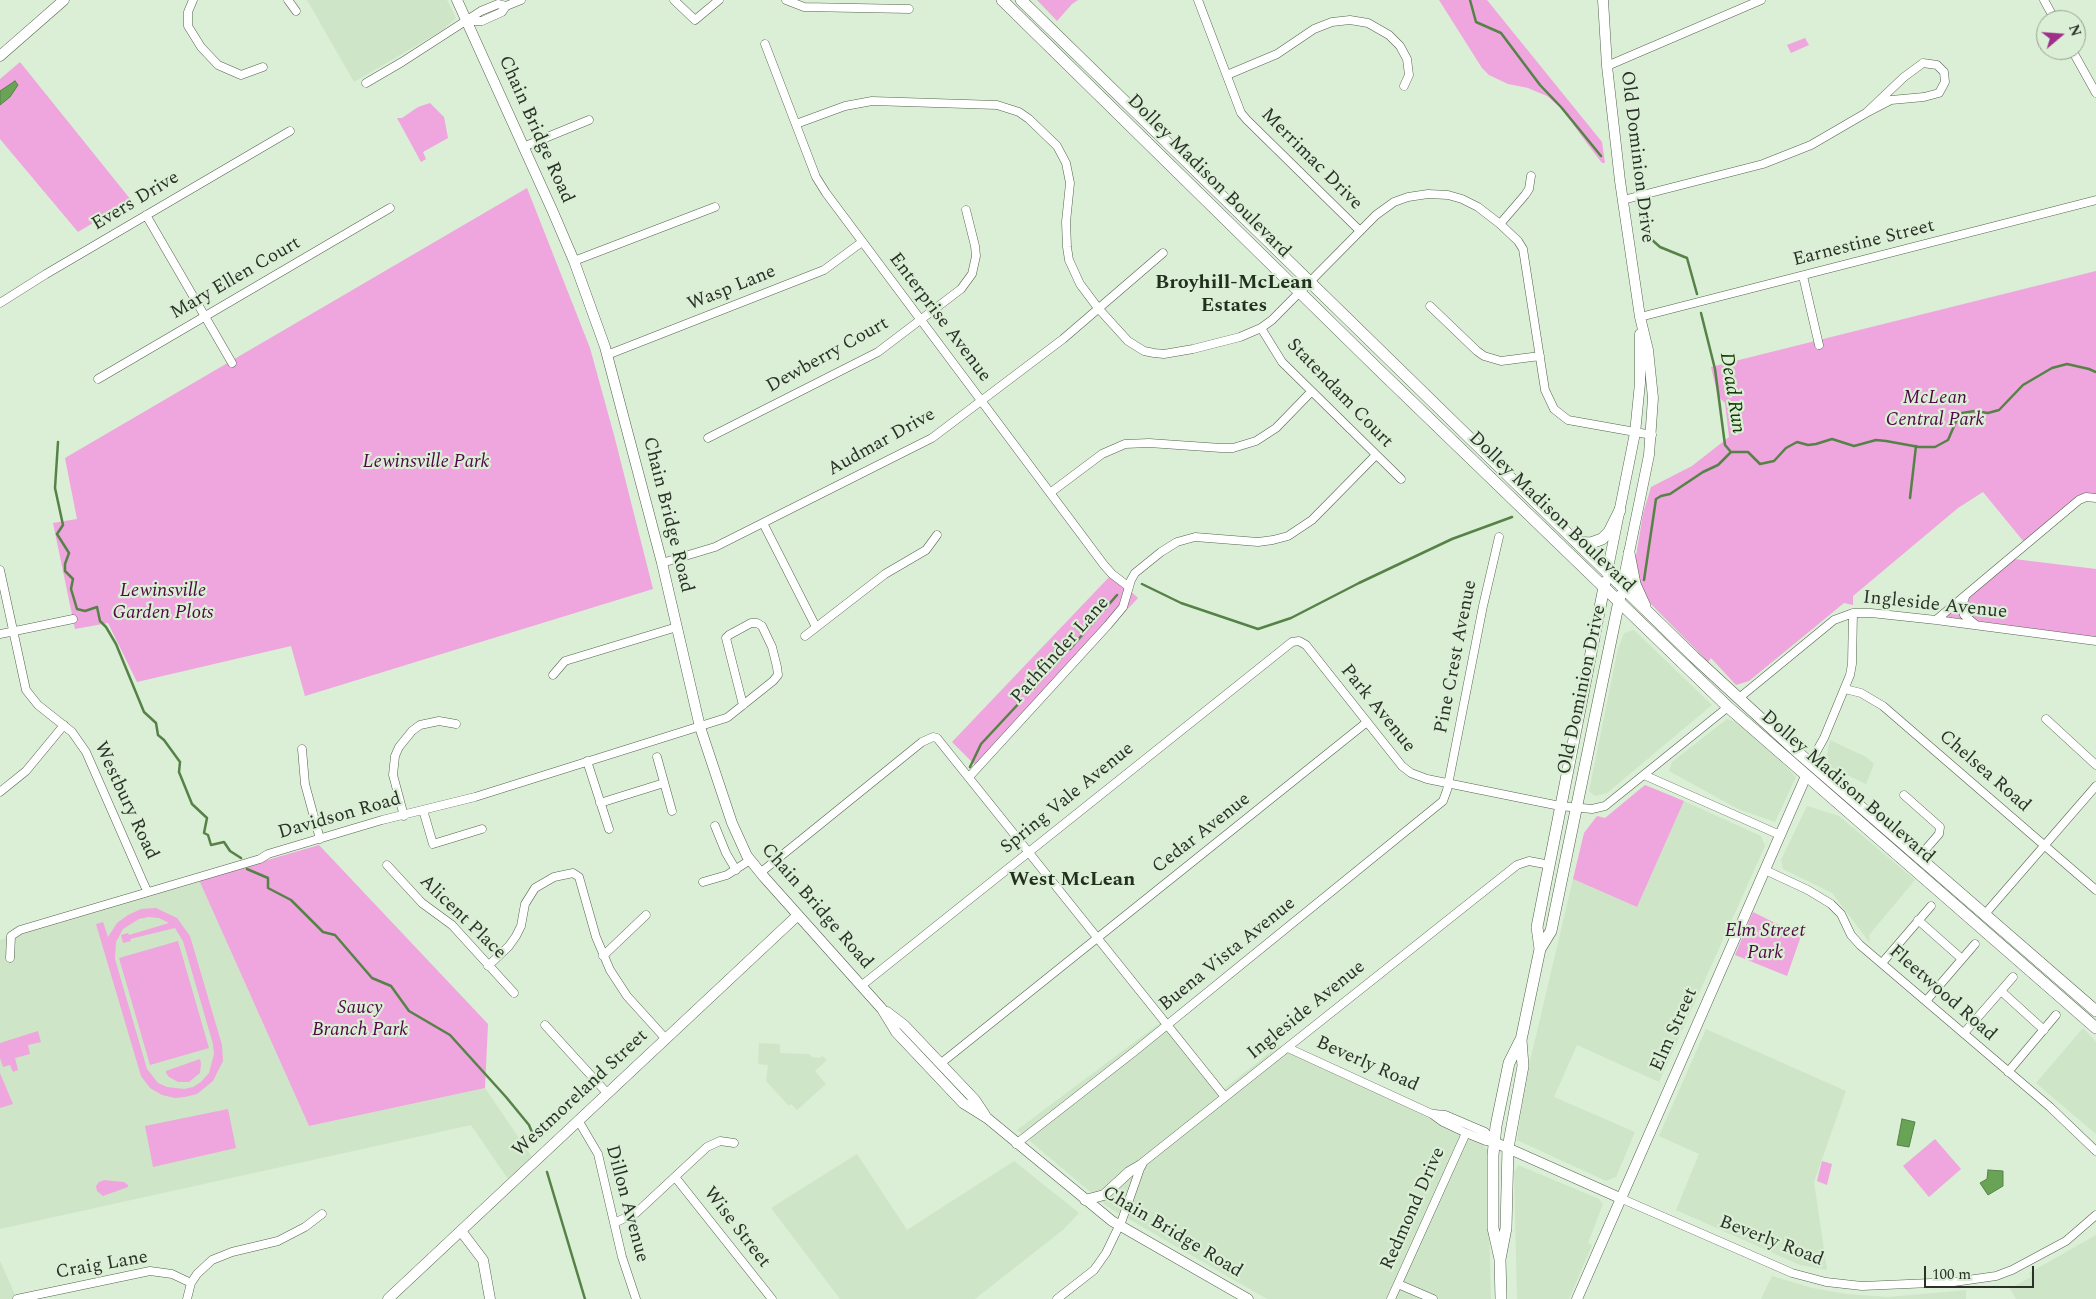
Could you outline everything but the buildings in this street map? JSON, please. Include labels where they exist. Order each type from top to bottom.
[{"type":"main road","points":[[0,56],[64,0]]},
{"type":"main road","name":"Chain Bridge Road","points":[[457,0],[574,262],[607,355],[662,563],[700,727],[735,829],[750,860],[882,1009],[896,1032],[935,1075],[968,1107],[987,1118],[1016,1144],[1119,1226],[1248,1299]]},
{"type":"main road","name":"Dolley Madison Boulevard","points":[[1002,0],[1299,292],[1728,707],[2096,1028]]},
{"type":"main road","name":"Dolley Madison Boulevard","points":[[1021,0],[1607,573],[1752,711],[2096,1011]]},
{"type":"main road","name":"Old Dominion Drive","points":[[1502,1299],[1500,1259],[1492,1228],[1494,1142],[1509,1063],[1521,1040],[1540,949],[1551,930],[1618,602],[1630,552],[1652,435],[1652,379],[1648,350],[1640,317],[1623,200],[1607,66],[1602,0]]},
{"type":"main road","name":"Old Dominion Drive","points":[[1540,949],[1537,927],[1635,433],[1640,366],[1640,317]]},
{"type":"main road","points":[[1576,542],[1588,543],[1602,539],[1620,510]]},
{"type":"main road","points":[[1630,552],[1635,584],[1648,612]]},
{"type":"main road","points":[[1614,629],[1626,623],[1642,625]]},
{"type":"main road","points":[[1705,685],[1729,698],[1739,698]]},
{"type":"main road","points":[[1728,707],[1735,705],[1752,711]]},
{"type":"main road","name":"Elm Street","points":[[1577,1299],[1806,776]]},
{"type":"main road","name":"Westmoreland Street","points":[[388,1299],[798,915]]},
{"type":"main road","name":"Chain Bridge Road","points":[[882,1009],[904,1025],[976,1100],[987,1118]]},
{"type":"main road","name":"Old Dominion Drive","points":[[1500,1259],[1506,1228],[1508,1148],[1523,1066],[1521,1040]]},
{"type":"main road","name":"Beverly Road","points":[[1494,1142],[1620,1198]]},
{"type":"main road","points":[[1085,1200],[1104,1195],[1129,1172],[1140,1165]]},
{"type":"main road","points":[[461,1231],[483,1260],[490,1299]]},
{"type":"street","points":[[193,0],[188,12],[188,26],[201,47],[218,65],[241,75],[263,67]]},
{"type":"street","points":[[288,0],[296,11]]},
{"type":"street","points":[[366,82],[467,21],[482,21],[502,12],[506,6],[521,0]]},
{"type":"street","points":[[674,0],[695,20],[719,0]]},
{"type":"street","points":[[786,0],[804,7],[909,9]]},
{"type":"street","name":"Merrimac Drive","points":[[1198,0],[1241,113],[1359,230]]},
{"type":"street","points":[[1607,66],[1762,0]]},
{"type":"street","points":[[1227,75],[1277,54],[1314,29],[1332,22],[1350,20],[1368,23],[1389,35],[1400,46],[1407,59],[1409,75],[1404,86]]},
{"type":"street","name":"Enterprise Avenue","points":[[765,44],[822,189],[1104,565],[1129,587]]},
{"type":"street","points":[[2078,60],[2096,93]]},
{"type":"street","points":[[1623,200],[1771,161],[1811,145],[1891,100],[1924,97],[1939,93],[1945,82],[1944,72],[1934,63],[1919,65],[1866,113]]},
{"type":"street","points":[[796,124],[845,106],[872,101],[985,104],[997,105],[1019,112],[1053,141],[1066,163],[1070,183],[1066,234],[1069,260],[1080,284],[1098,308],[1128,341],[1144,351],[1154,353],[1164,354],[1193,349],[1240,337],[1261,328],[1272,320],[1359,230],[1381,210],[1394,202],[1408,197],[1428,194],[1448,195],[1468,201],[1500,224],[1518,241],[1525,255],[1546,395],[1554,409],[1560,416],[1573,422],[1652,435]]},
{"type":"street","points":[[523,147],[589,120]]},
{"type":"street","name":"Evers Drive","points":[[0,303],[290,131]]},
{"type":"street","points":[[1500,224],[1529,189],[1531,176]]},
{"type":"street","name":"Earnestine Street","points":[[1640,317],[2096,200]]},
{"type":"street","points":[[574,262],[715,207]]},
{"type":"street","name":"Mary Ellen Court","points":[[98,379],[390,208]]},
{"type":"street","name":"Dewberry Court","points":[[708,438],[878,352],[961,289],[972,274],[975,264],[975,246],[966,210]]},
{"type":"street","points":[[146,215],[232,363]]},
{"type":"street","name":"Wasp Lane","points":[[607,355],[824,270],[862,242]]},
{"type":"street","name":"Audmar Drive","points":[[662,563],[715,547],[923,443],[1063,339],[1163,253]]},
{"type":"street","points":[[1803,276],[1819,345]]},
{"type":"street","points":[[1430,306],[1477,352],[1484,356],[1501,361],[1540,356]]},
{"type":"street","name":"Statendam Court","points":[[1261,328],[1273,351],[1282,362],[1401,479]]},
{"type":"street","points":[[1050,493],[1102,454],[1125,444],[1149,442],[1233,448],[1256,441],[1276,428],[1311,392]]},
{"type":"street","name":"Pathfinder Lane","points":[[970,777],[1123,607],[1129,587],[1138,571],[1161,552],[1187,538],[1205,537],[1266,541],[1282,538],[1297,531],[1312,520],[1376,455]]},
{"type":"street","points":[[1936,620],[2079,500],[2086,497],[2096,498]]},
{"type":"street","points":[[764,523],[816,627]]},
{"type":"street","points":[[805,636],[885,574],[926,550],[937,535]]},
{"type":"street","name":"Pine Crest Avenue","points":[[1448,783],[1483,606],[1499,536]]},
{"type":"street","name":"Westbury Road","points":[[0,570],[26,690],[38,705],[76,737],[86,752],[147,891]]},
{"type":"street","points":[[1967,594],[1963,601],[1963,611],[1967,619],[1977,625]]},
{"type":"street","points":[[1810,763],[1845,689],[1852,664],[1853,613]]},
{"type":"street","name":"Ingleside Avenue","points":[[1739,698],[1834,620],[1853,613],[1872,613],[1936,620],[2096,641]]},
{"type":"street","points":[[0,634],[73,619]]},
{"type":"street","name":"Davidson Road","points":[[10,958],[11,936],[15,933],[147,891],[260,859],[268,854],[475,797],[726,718],[743,705],[773,681],[778,675],[772,647],[762,626],[757,623],[751,623],[726,638],[743,705]]},
{"type":"street","points":[[553,675],[565,661],[677,626]]},
{"type":"street","name":"Park Avenue","points":[[1296,641],[1306,645],[1408,771],[1422,778],[1560,806]]},
{"type":"street","name":"Spring Vale Avenue","points":[[862,986],[1286,646],[1296,641]]},
{"type":"street","name":"Chelsea Road","points":[[1845,689],[1861,693],[1883,706],[2096,890]]},
{"type":"street","points":[[1560,806],[1592,809],[1603,807],[1728,707]]},
{"type":"street","points":[[2046,719],[2096,765]]},
{"type":"street","points":[[404,816],[393,775],[395,756],[399,747],[408,735],[420,726],[440,720],[456,724]]},
{"type":"street","name":"Cedar Avenue","points":[[940,1064],[1367,722]]},
{"type":"street","points":[[0,792],[26,771],[64,725]]},
{"type":"street","points":[[760,873],[922,742],[933,737],[937,738],[1225,1097]]},
{"type":"street","points":[[302,749],[305,784],[320,839]]},
{"type":"street","points":[[656,757],[672,811]]},
{"type":"street","points":[[587,761],[609,829]]},
{"type":"street","points":[[1644,775],[1780,835]]},
{"type":"street","points":[[600,803],[664,783]]},
{"type":"street","name":"Buena Vista Avenue","points":[[1016,1144],[1436,808],[1444,798],[1448,783]]},
{"type":"street","points":[[1985,914],[2096,786]]},
{"type":"street","points":[[1904,795],[1940,827],[1939,834],[1919,857]]},
{"type":"street","points":[[423,810],[433,844],[482,829]]},
{"type":"street","points":[[715,826],[726,853],[736,870]]},
{"type":"street","points":[[703,882],[727,875],[750,860]]},
{"type":"street","name":"Ingleside Avenue","points":[[1140,1165],[1517,865],[1528,861],[1550,865]]},
{"type":"street","name":"Alicent Place","points":[[387,865],[422,903],[452,925],[514,993]]},
{"type":"street","name":"Fleetwood Road","points":[[1764,870],[1808,890],[1831,904],[1841,914],[1857,942],[2062,1118],[2096,1151]]},
{"type":"street","points":[[488,966],[509,946],[516,936],[521,926],[525,904],[534,888],[554,877],[573,873],[579,877],[602,956],[627,996],[665,1038]]},
{"type":"street","points":[[1882,963],[1931,906]]},
{"type":"street","points":[[602,956],[646,915]]},
{"type":"street","points":[[1918,920],[1962,959]]},
{"type":"street","points":[[1926,1001],[1975,944]]},
{"type":"street","points":[[1964,1034],[2013,977]]},
{"type":"street","points":[[2001,991],[2044,1030]]},
{"type":"street","points":[[2008,1072],[2056,1015]]},
{"type":"street","points":[[544,1025],[607,1093]]},
{"type":"street","name":"Beverly Road","points":[[1288,1048],[1432,1114],[1443,1122],[1486,1141],[1494,1142]]},
{"type":"street","name":"Beverly Road","points":[[1432,1114],[1446,1115],[1485,1132],[1494,1142]]},
{"type":"street","name":"Dillon Avenue","points":[[578,1120],[598,1154],[622,1257],[636,1299]]},
{"type":"street","name":"Redmond Drive","points":[[1391,1299],[1466,1132]]},
{"type":"street","points":[[614,1223],[636,1212],[713,1142],[734,1143]]},
{"type":"street","points":[[1057,1299],[1097,1266],[1109,1247],[1119,1226],[1140,1165]]},
{"type":"street","name":"Wise Street","points":[[675,1177],[772,1299]]},
{"type":"street","name":"Beverly Road","points":[[1620,1198],[1784,1270],[1826,1282],[1855,1286],[1954,1282],[1996,1276],[2012,1270],[2070,1238],[2096,1215]]},
{"type":"street","points":[[187,1299],[191,1283],[212,1260],[232,1252],[278,1241],[305,1227],[322,1214]]},
{"type":"street","name":"Craig Lane","points":[[17,1299],[150,1271],[172,1274],[191,1283]]},
{"type":"street","points":[[1398,1284],[1433,1299]]},
{"type":"shaded area","points":[[307,0],[447,0],[456,18],[441,31],[354,82]]},
{"type":"shaded area","points":[[15,81],[18,85],[10,97],[0,105],[0,91]]},
{"type":"shaded area","points":[[1634,630],[1712,705],[1607,793],[1595,796],[1589,791],[1618,649],[1624,633]]},
{"type":"shaded area","points":[[1727,719],[1737,722],[1759,739],[1796,777],[1775,822],[1738,809],[1669,771],[1672,762]]},
{"type":"shaded area","points":[[1830,740],[1866,757],[1874,764],[1866,784],[1825,764]]},
{"type":"shaded area","points":[[1684,801],[1761,836],[1765,846],[1659,1082],[1577,1045],[1554,1097],[1635,1132],[1616,1177],[1606,1181],[1517,1140],[1526,1078],[1573,879],[1637,907]]},
{"type":"shaded area","points":[[1807,806],[1839,816],[1915,880],[1869,935],[1870,943],[1832,893],[1783,869],[1781,860]]},
{"type":"shaded area","points":[[199,880],[309,1126],[485,1088],[534,1160],[510,1182],[471,1125],[0,1229],[0,940]]},
{"type":"shaded area","points":[[1168,1017],[1223,1090],[1279,1045],[1482,1144],[1487,1150],[1491,1299],[1267,1299],[1108,1207],[1017,1130]]},
{"type":"shaded area","points":[[2083,1028],[2096,1042],[2096,1134],[2036,1083]]},
{"type":"shaded area","points":[[1706,1029],[1846,1091],[1814,1182],[1827,1270],[1800,1265],[1676,1210],[1699,1154],[1659,1136]]},
{"type":"shaded area","points":[[759,1043],[780,1044],[780,1053],[809,1054],[812,1057],[820,1058],[822,1056],[827,1060],[815,1071],[826,1084],[797,1110],[791,1104],[789,1106],[766,1081],[768,1065],[758,1064]]},
{"type":"shaded area","points":[[1902,1119],[1915,1122],[1909,1147],[1897,1145]]},
{"type":"shaded area","points":[[857,1154],[907,1230],[1014,1161],[1079,1213],[1064,1229],[975,1299],[840,1299],[771,1208]]},
{"type":"shaded area","points":[[1518,1165],[1599,1199],[1603,1204],[1588,1243],[1592,1245],[1569,1299],[1517,1299],[1514,1172]]},
{"type":"shaded area","points":[[1988,1170],[2003,1171],[2003,1186],[1988,1195],[1980,1183],[1987,1179]]},
{"type":"shaded area","points":[[2096,1235],[2096,1299],[2016,1299],[2008,1285],[2013,1287],[2031,1277],[2029,1273]]},
{"type":"shaded area","points":[[0,1261],[17,1299],[0,1299]]},
{"type":"shaded area","points":[[1772,1276],[1812,1288],[1847,1294],[1888,1297],[1966,1290],[1966,1299],[1761,1299]]},
{"type":"green space","points":[[1037,0],[1078,0],[1057,21]]},
{"type":"green space","points":[[1439,0],[1487,0],[1602,142],[1605,163],[1602,163],[1562,109],[1547,96],[1528,88],[1508,84],[1489,75],[1482,68]]},
{"type":"green space","points":[[1805,38],[1809,45],[1791,53],[1787,45]]},
{"type":"green space","points":[[20,62],[131,200],[78,232],[0,139],[0,79]]},
{"type":"green space","points":[[430,103],[444,117],[448,138],[423,152],[426,159],[421,162],[397,118],[402,118],[418,107]]},
{"type":"green space","name":"Lewinsville Park","points":[[527,188],[590,348],[653,589],[305,696],[291,646],[137,682],[108,623],[75,629],[53,523],[77,519],[65,458]]},
{"type":"green space","name":"McLean Central Park","points":[[2096,271],[2096,495],[2086,494],[2024,542],[1983,492],[1958,508],[1853,596],[1853,605],[1844,603],[1749,681],[1736,685],[1711,658],[1708,662],[1651,604],[1633,574],[1643,514],[1651,487],[1692,466],[1729,437],[1725,403],[1718,396],[1711,367]]},
{"type":"green space","points":[[2014,559],[2096,569],[2096,637],[1940,616]]},
{"type":"green space","points":[[1112,574],[1138,598],[978,768],[952,742]]},
{"type":"green space","points":[[1645,785],[1684,801],[1637,907],[1573,879],[1584,833],[1597,816],[1605,818]]},
{"type":"green space","name":"Saucy Branch Park","points":[[319,845],[488,1024],[485,1088],[309,1126],[199,880]]},
{"type":"green space","points":[[156,908],[177,918],[190,936],[222,1045],[223,1061],[213,1081],[197,1094],[175,1098],[162,1095],[150,1088],[141,1076],[96,924],[103,922],[108,937],[117,923],[141,909]],"holes":[[[148,917],[159,918],[169,923],[129,935],[128,933],[121,935],[123,943],[131,941],[130,939],[175,928],[183,941],[213,1044],[214,1054],[209,1073],[201,1082],[193,1087],[184,1089],[167,1087],[158,1083],[147,1069],[115,959],[116,942],[123,929],[139,919]]]},
{"type":"green space","name":"Elm Street Park","points":[[1753,912],[1801,936],[1787,976],[1735,955]]},
{"type":"green space","points":[[178,941],[209,1048],[150,1065],[119,958]]},
{"type":"green space","points":[[38,1031],[41,1042],[28,1045],[30,1054],[15,1058],[18,1070],[13,1072],[10,1065],[3,1067],[0,1058],[0,1043]]},
{"type":"green space","points":[[200,1059],[200,1073],[189,1082],[178,1082],[166,1073],[166,1071]]},
{"type":"green space","points":[[0,1073],[13,1104],[0,1108]]},
{"type":"green space","points":[[228,1109],[236,1148],[153,1167],[145,1126]]},
{"type":"green space","points":[[1935,1139],[1961,1169],[1929,1197],[1903,1166]]},
{"type":"green space","points":[[1822,1161],[1832,1164],[1827,1185],[1817,1181]]},
{"type":"green space","points":[[104,1180],[124,1182],[128,1187],[103,1196],[97,1191],[96,1186]]},
{"type":"waterway","name":"Dead Run","points":[[1470,0],[1476,22],[1501,33],[1540,85],[1561,107],[1601,156]]},
{"type":"waterway","name":"Dead Run","points":[[1637,204],[1644,217],[1651,239],[1660,247],[1687,258],[1697,294]]},
{"type":"waterway","name":"Dead Run","points":[[1701,313],[1715,369],[1725,445],[1731,452],[1748,452],[1760,464],[1774,461],[1786,448],[1797,442],[1808,445],[1832,439],[1854,446],[1876,440],[1919,447],[1935,447],[1948,440],[1958,417],[1962,413],[1975,411],[1988,413],[1999,410],[2023,385],[2052,368],[2067,364],[2096,372]]},
{"type":"waterway","points":[[58,442],[55,488],[63,525],[57,534],[69,553],[65,564],[65,571],[73,579],[71,589],[77,609],[85,611],[97,607],[100,621],[116,644],[144,712],[156,723],[158,735],[180,762],[179,772],[192,804],[207,818],[204,833],[208,835],[211,845],[224,842],[230,851],[241,858]]},
{"type":"waterway","points":[[1910,498],[1916,446]]},
{"type":"waterway","points":[[1644,580],[1656,499],[1670,494],[1703,472],[1718,465],[1731,452]]},
{"type":"waterway","points":[[1142,584],[1181,603],[1258,629],[1291,618],[1452,539],[1512,517]]},
{"type":"waterway","points":[[1070,649],[1117,595]]},
{"type":"waterway","points":[[1030,692],[1061,658]]},
{"type":"waterway","points":[[970,767],[981,744],[1022,700]]},
{"type":"waterway","points":[[247,869],[268,878],[268,888],[291,900],[323,932],[335,935],[372,978],[391,986],[409,1011],[450,1035],[506,1097],[529,1125],[534,1137]]},
{"type":"waterway","points":[[547,1172],[585,1299]]},
{"type":"district","name":"Broyhill-McLean Estates","points":[[1234,296]]},
{"type":"district","name":"West McLean","points":[[1072,881]]},
{"type":"park label","name":"Lewinsville Garden Plots","points":[[163,603]]}]
